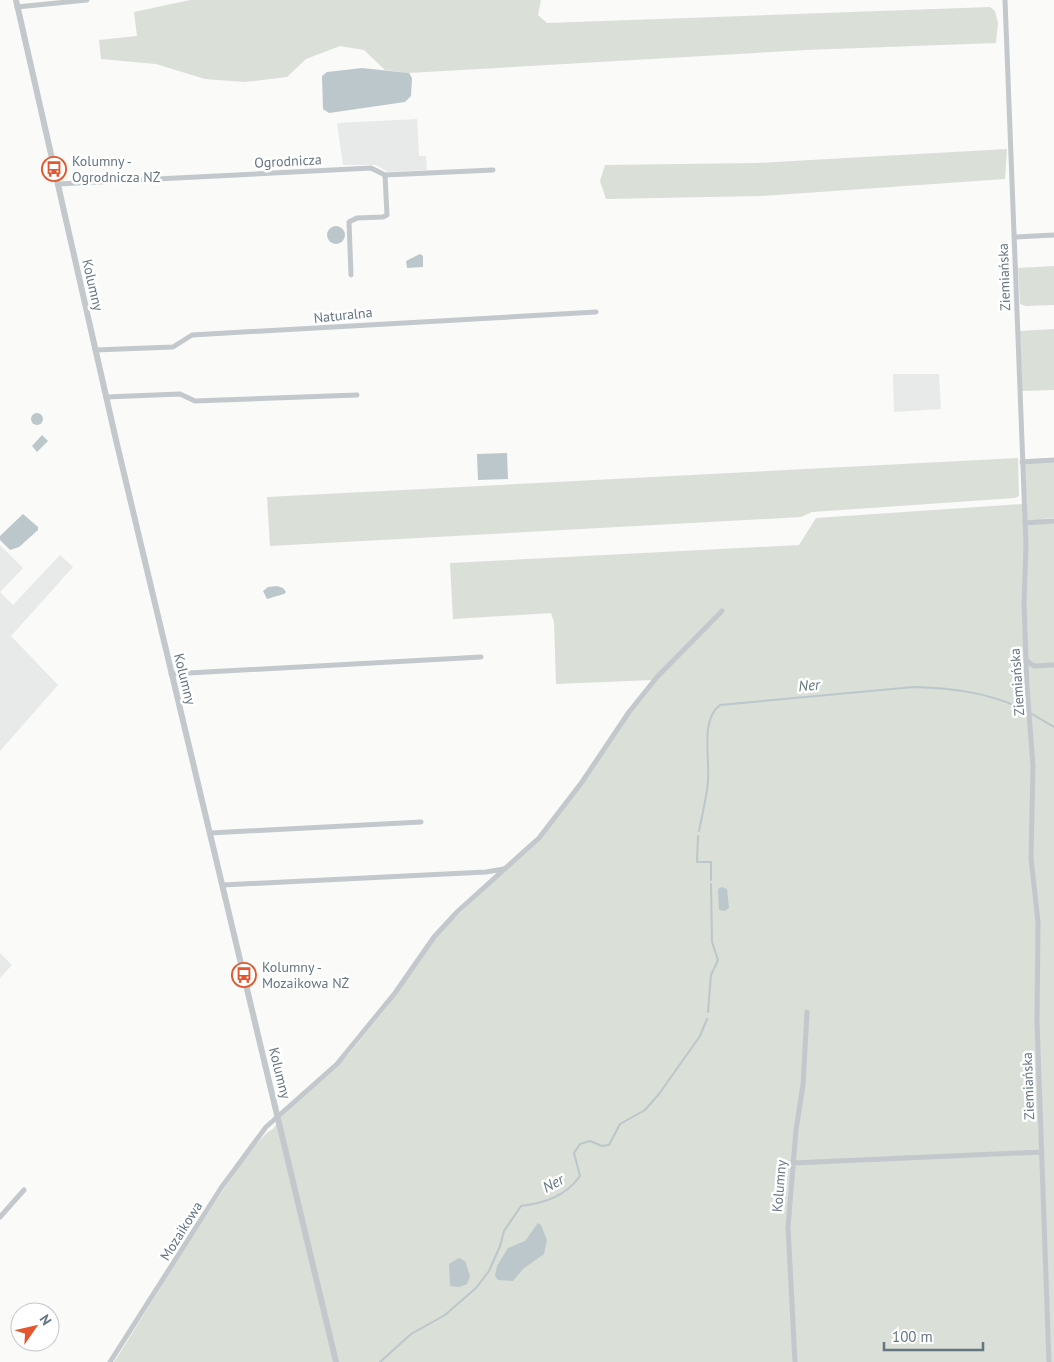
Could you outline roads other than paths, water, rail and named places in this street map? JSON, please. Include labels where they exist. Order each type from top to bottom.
[{"type":"street","points":[[16,3],[87,0]]},
{"type":"street","name":"Ziemiańska","points":[[1005,0],[1025,523],[1024,604],[1027,687],[1033,742],[1031,858],[1038,922],[1037,1022],[1049,1362]]},
{"type":"street","name":"Kolumny","points":[[16,3],[171,674],[336,1362]]},
{"type":"street","name":"Ogrodnicza","points":[[58,184],[371,168],[385,175],[493,170]]},
{"type":"street","points":[[350,275],[349,222],[357,218],[383,217],[386,215],[385,175]]},
{"type":"street","points":[[1014,237],[1054,235]]},
{"type":"street","name":"Naturalna","points":[[95,350],[173,347],[192,335],[596,312]]},
{"type":"street","points":[[106,397],[180,394],[195,401],[357,395]]},
{"type":"street","points":[[1022,462],[1054,460]]},
{"type":"street","points":[[1025,523],[1054,521]]},
{"type":"street","name":"Mozaikowa","points":[[110,1362],[221,1188],[266,1127],[337,1064],[395,993],[434,937],[456,912],[543,833],[657,677],[722,611]]},
{"type":"street","points":[[171,674],[481,657]]},
{"type":"street","points":[[1027,661],[1034,666],[1054,666]]},
{"type":"street","points":[[210,833],[421,822]]},
{"type":"street","points":[[222,885],[486,872],[505,868]]},
{"type":"street","name":"Kolumny","points":[[795,1362],[788,1227],[793,1163],[803,1085],[807,1012]]},
{"type":"street","points":[[793,1163],[1042,1152]]},
{"type":"street","points":[[0,1217],[24,1190]]},
{"type":"waterway","name":"Ner","points":[[699,831],[706,799],[708,730],[710,720],[720,705],[914,687],[972,693],[1000,700],[1027,711]]},
{"type":"waterway","name":"Ner","points":[[1032,714],[1054,727]]},
{"type":"waterway","name":"Ner","points":[[698,836],[697,862],[711,862],[711,880]]},
{"type":"waterway","name":"Ner","points":[[708,1012],[711,975],[718,960],[712,942],[711,884]]},
{"type":"waterway","name":"Ner","points":[[380,1362],[411,1334],[445,1315],[476,1288],[489,1271],[500,1246],[504,1231],[521,1206],[538,1203],[554,1197],[574,1183],[580,1176],[574,1153],[580,1144],[590,1141],[602,1146],[609,1145],[620,1124],[645,1110],[659,1094],[700,1036],[707,1019]]},
{"type":"place","name":"Kolumny - Ogrodnicza NŻ","points":[[54,169]]},
{"type":"place","name":"Kolumny - Mozaikowa NŻ","points":[[244,975]]}]
